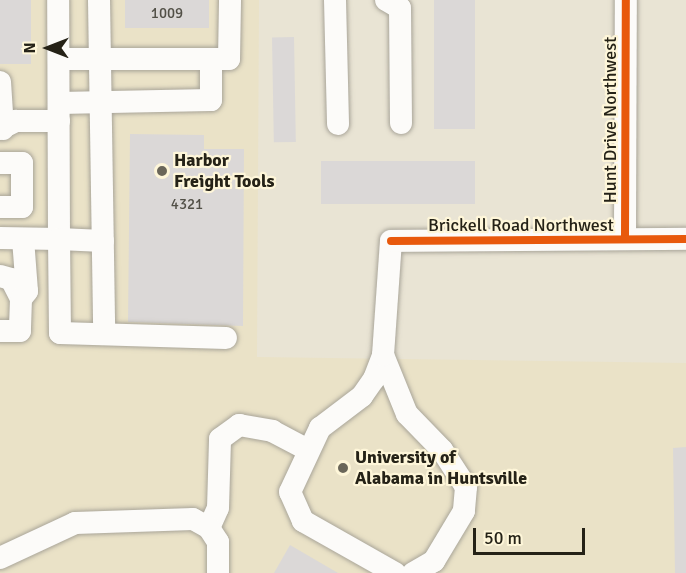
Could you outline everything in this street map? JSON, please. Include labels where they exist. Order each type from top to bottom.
[{"type":"street","points":[[58,0],[60,333],[226,338]]},
{"type":"street","points":[[99,0],[104,334]]},
{"type":"street","points":[[59,59],[229,59],[230,0]]},
{"type":"street","points":[[335,0],[338,124]]},
{"type":"street","points":[[386,0],[400,8],[401,123]]},
{"type":"street","name":"Hunt Drive Northwest","points":[[626,0],[626,240]]},
{"type":"street","points":[[0,82],[2,129],[16,121],[101,100],[211,100],[211,59]]},
{"type":"street","points":[[0,163],[22,164],[22,207],[0,207]]},
{"type":"street","points":[[0,238],[103,241]]},
{"type":"street","points":[[0,331],[20,331],[14,280],[23,239]]},
{"type":"street","name":"Brickell Road Northwest","points":[[383,354],[391,241],[686,239]]},
{"type":"street","points":[[383,354],[368,387],[348,405],[329,417],[308,450],[293,477],[293,508],[303,521],[395,573]]},
{"type":"street","points":[[383,354],[407,414],[442,450],[466,487],[464,511],[434,561],[413,573]]},
{"type":"street","points":[[209,528],[218,508],[220,439],[239,425],[273,431],[308,450]]},
{"type":"street","points":[[0,558],[49,532],[101,519],[193,519],[209,528],[218,542],[218,573]]},
{"type":"shaded area","name":"University of Alabama in Huntsville","points":[[0,0],[259,0],[257,357],[686,363],[686,573],[0,573]]},
{"type":"building","points":[[0,0],[31,0],[31,64],[0,64]]},
{"type":"building","points":[[125,0],[209,0],[209,28],[125,28]]},
{"type":"building","points":[[434,0],[475,0],[475,129],[434,129]]},
{"type":"building","points":[[272,37],[294,37],[296,142],[274,142]]},
{"type":"building","points":[[130,134],[204,135],[204,149],[244,149],[243,326],[128,322]]},
{"type":"building","points":[[321,161],[475,161],[475,204],[321,204]]},
{"type":"building","points":[[686,447],[686,573],[675,573],[673,448]]},
{"type":"building","points":[[290,545],[338,573],[274,573]]},
{"type":"cycle path","points":[[625,239],[626,0]]},
{"type":"cycle path","points":[[391,241],[686,239]]},
{"type":"place","name":"Harbor Freight Tools","points":[[162,171]]},
{"type":"place","name":"University of Alabama in Huntsville","points":[[343,468]]}]
